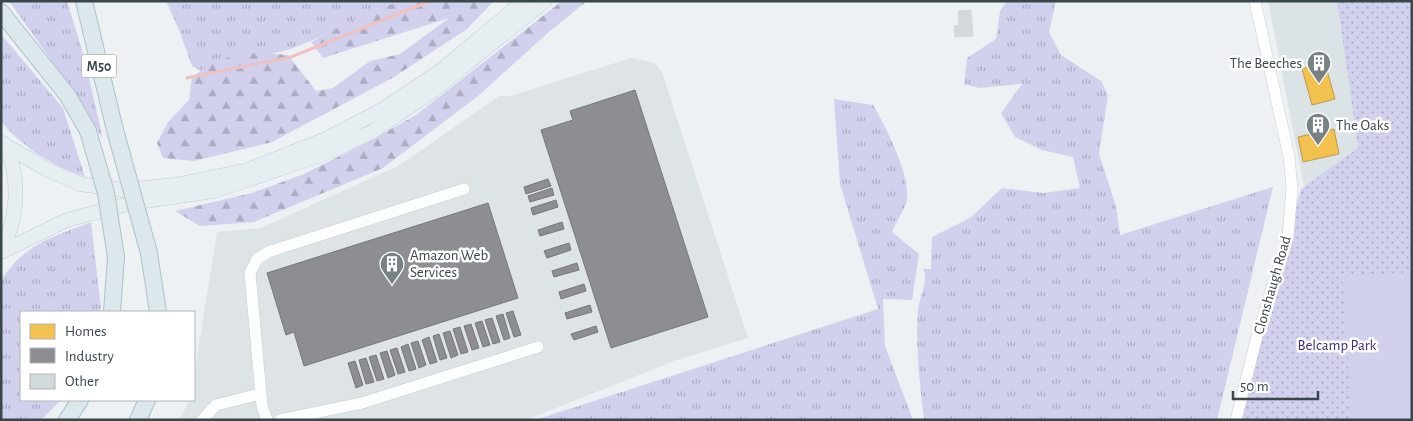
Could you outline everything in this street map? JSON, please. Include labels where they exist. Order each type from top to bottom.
[{"type":"highway","name":"M50","points":[[84,1],[115,130],[149,253],[158,311]]},
{"type":"highway","points":[[1,12],[68,96],[88,131],[106,193],[116,258],[112,311]]},
{"type":"highway","points":[[67,420],[79,401]]},
{"type":"highway","points":[[138,420],[147,401]]},
{"type":"main road","points":[[3,143],[46,169],[80,184],[124,190],[175,185],[248,170],[326,139],[378,112],[439,72],[524,1]]},
{"type":"main road","points":[[1,252],[67,220],[131,204],[214,191],[313,158],[372,132],[434,90],[545,1]]},
{"type":"main road","points":[[1,248],[14,214],[15,188],[3,143]]},
{"type":"street","name":"Clonshaugh Road","points":[[1236,420],[1257,336],[1288,237],[1291,209],[1289,157],[1255,1]]},
{"type":"street","points":[[267,420],[260,394],[250,272],[257,259],[268,252],[464,189]]},
{"type":"street","points":[[280,420],[362,403],[538,347]]},
{"type":"street","points":[[202,420],[216,406],[260,394]]},
{"type":"shaded area","points":[[1268,1],[1337,1],[1358,149],[1304,187]]},
{"type":"shaded area","name":"Amazon Web Services","points":[[631,58],[655,63],[662,72],[748,338],[674,361],[526,420],[180,420],[189,401],[195,401],[195,370],[217,232],[261,228],[400,165],[499,96],[510,96]]},
{"type":"green space","points":[[9,1],[67,1],[85,60],[103,139],[56,67]]},
{"type":"green space","points":[[166,1],[409,1],[288,50],[201,71],[192,66]]},
{"type":"green space","points":[[401,1],[494,1],[467,29],[394,77],[272,142],[194,161],[163,158],[157,143],[168,122],[189,100],[192,77],[204,69],[216,62],[237,55],[260,53],[288,55],[316,91],[333,88],[370,61],[400,54],[449,18],[323,58],[311,42],[360,16]]},
{"type":"green space","points":[[562,1],[587,1],[550,31],[478,96],[383,168],[254,222],[200,226],[175,211],[252,193],[304,174],[375,138],[416,115]]},
{"type":"green space","points":[[1007,1],[1056,1],[1049,32],[1061,55],[1101,81],[1108,95],[1099,154],[1116,206],[1120,235],[1273,187],[1217,420],[924,420],[918,365],[917,325],[925,280],[924,269],[931,269],[932,237],[970,218],[1002,188],[1043,193],[1080,188],[1073,157],[1042,150],[1015,137],[1001,113],[1022,84],[979,88],[964,84],[967,58],[996,39],[1000,11]]},
{"type":"green space","name":"Belcamp Park","points":[[1337,1],[1412,1],[1412,420],[1240,420],[1301,189],[1358,148]]},
{"type":"green space","points":[[1,34],[63,108],[85,177],[61,168],[34,152],[12,134],[1,121]]},
{"type":"green space","points":[[834,99],[873,105],[897,153],[906,182],[906,204],[892,232],[919,254],[912,300],[883,299],[885,346],[913,420],[535,420],[878,309],[840,184]]},
{"type":"green space","points":[[91,222],[101,308],[100,311],[20,311],[20,401],[60,401],[41,420],[1,420],[1,280],[20,257],[52,237]]},
{"type":"green space","points":[[1412,272],[1412,420],[1352,420],[1342,277]]},
{"type":"building: Homes","name":"The Beeches","points":[[1325,63],[1335,99],[1312,105],[1302,69]]},
{"type":"building: Homes","name":"The Oaks","points":[[1334,129],[1339,154],[1303,162],[1298,137]]},
{"type":"building: Industry","points":[[635,90],[708,317],[611,348],[541,130],[573,120],[570,111]]},
{"type":"building: Industry","points":[[548,179],[551,186],[526,194],[524,187]]},
{"type":"building: Industry","points":[[552,188],[554,195],[530,202],[528,196]]},
{"type":"building: Industry","points":[[556,200],[558,207],[533,215],[531,208]]},
{"type":"building: Industry","name":"Amazon Web Services","points":[[488,203],[518,298],[304,366],[294,332],[286,335],[267,273]]},
{"type":"building: Industry","points":[[562,222],[564,229],[540,236],[538,230]]},
{"type":"building: Industry","points":[[569,243],[571,250],[547,258],[544,251]]},
{"type":"building: Industry","points":[[577,263],[579,270],[554,277],[552,271]]},
{"type":"building: Industry","points":[[584,284],[586,291],[561,299],[559,292]]},
{"type":"building: Industry","points":[[590,305],[592,312],[567,319],[565,313]]},
{"type":"building: Industry","points":[[513,311],[521,335],[514,337],[506,313]]},
{"type":"building: Industry","points":[[503,314],[510,338],[504,340],[496,316]]},
{"type":"building: Industry","points":[[492,318],[500,342],[493,344],[485,320]]},
{"type":"building: Industry","points":[[482,321],[490,345],[483,347],[475,323]]},
{"type":"building: Industry","points":[[471,324],[479,348],[472,350],[464,326]]},
{"type":"building: Industry","points":[[596,326],[598,332],[574,340],[571,334]]},
{"type":"building: Industry","points":[[460,327],[468,352],[461,354],[453,329]]},
{"type":"building: Industry","points":[[450,331],[458,355],[451,358],[443,333]]},
{"type":"building: Industry","points":[[439,334],[447,358],[440,360],[433,336]]},
{"type":"building: Industry","points":[[429,337],[437,362],[430,364],[422,340]]},
{"type":"building: Industry","points":[[418,341],[426,365],[419,368],[411,343]]},
{"type":"building: Industry","points":[[408,344],[416,369],[409,371],[401,347]]},
{"type":"building: Industry","points":[[397,348],[405,372],[398,374],[390,350]]},
{"type":"building: Industry","points":[[387,351],[395,375],[388,378],[380,353]]},
{"type":"building: Industry","points":[[376,355],[384,379],[377,381],[369,357]]},
{"type":"building: Industry","points":[[366,358],[374,382],[366,384],[359,360]]},
{"type":"building: Industry","points":[[355,361],[363,385],[356,388],[348,363]]},
{"type":"building: Other","points":[[971,10],[973,36],[955,37],[954,26],[959,25],[958,11]]},
{"type":"waterway","points":[[187,78],[291,57],[430,1]]},
{"type":"place","name":"The Beeches","points":[[1319,84]]},
{"type":"place","name":"The Oaks","points":[[1318,146]]},
{"type":"place","name":"Amazon Web Services","points":[[392,285]]}]
